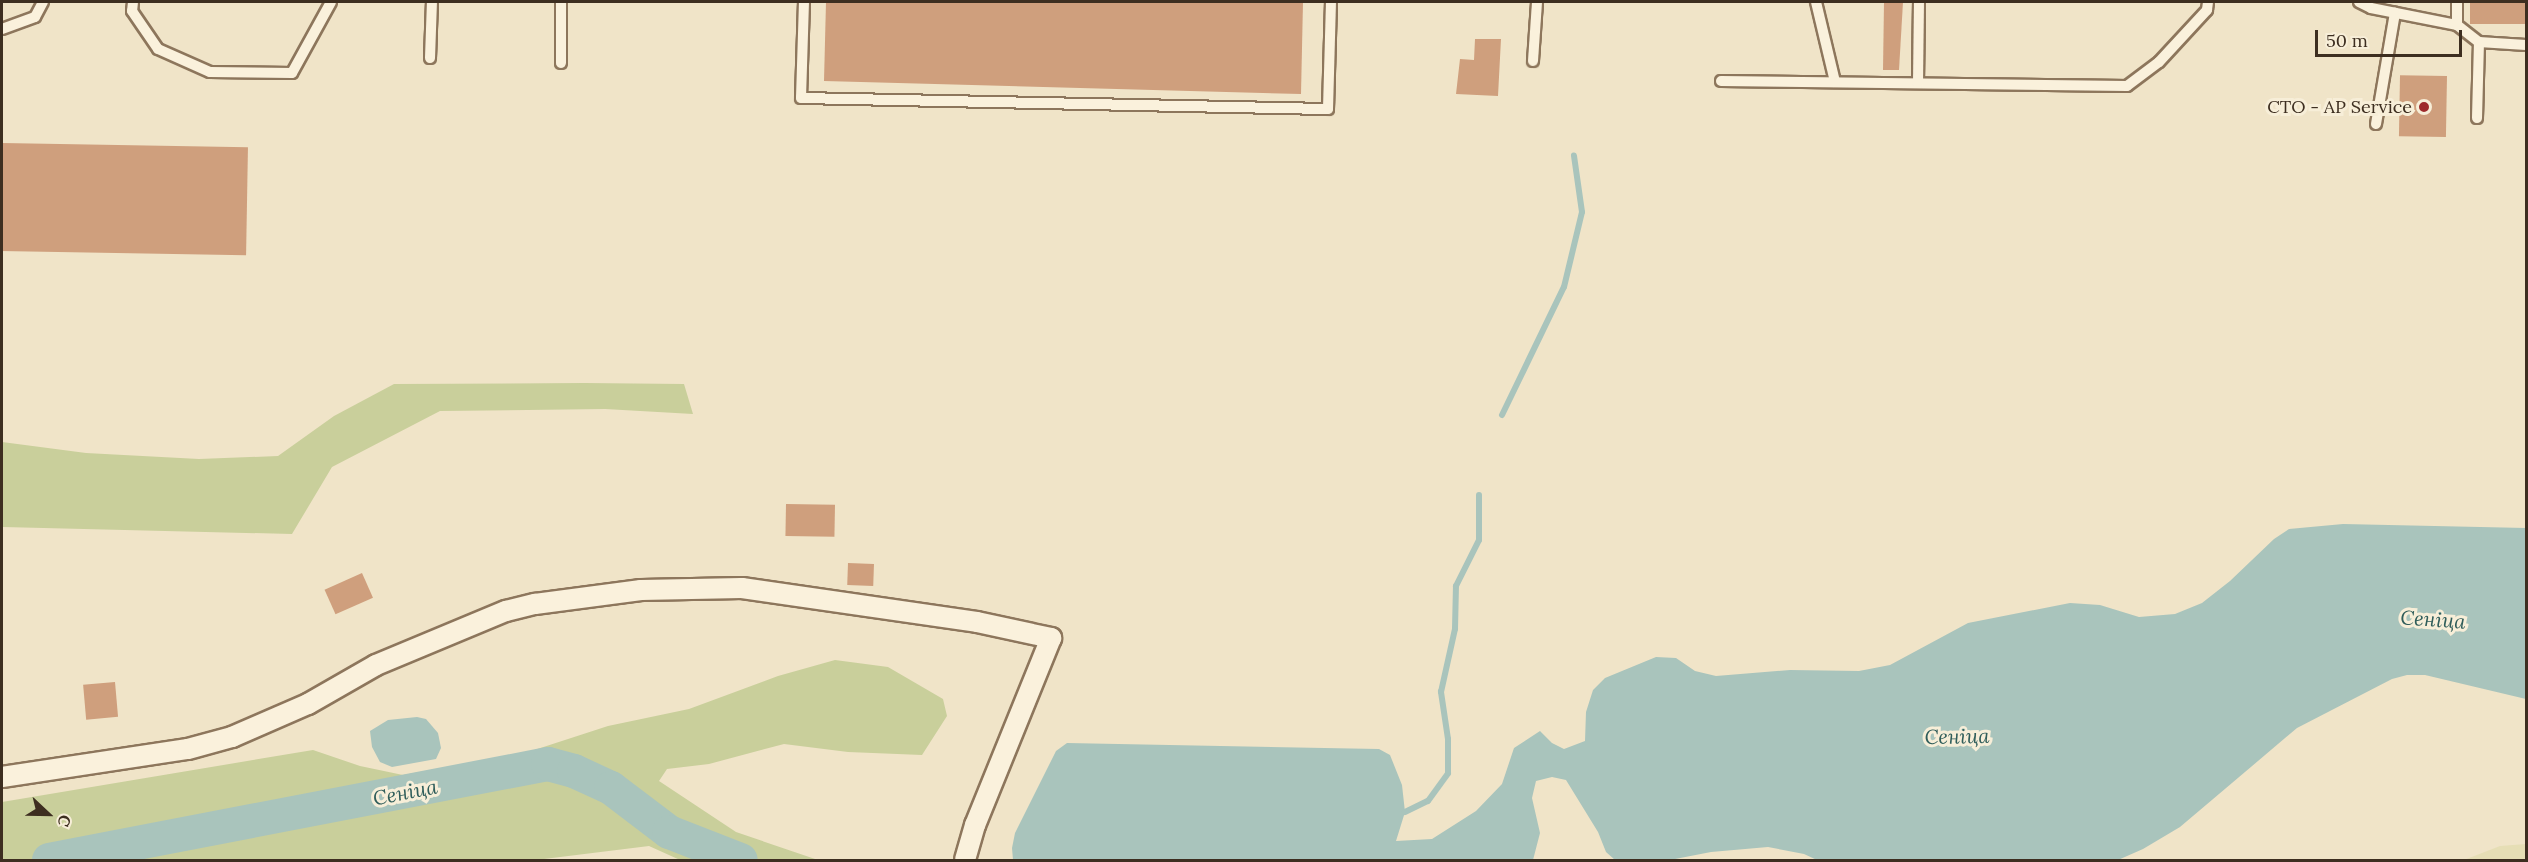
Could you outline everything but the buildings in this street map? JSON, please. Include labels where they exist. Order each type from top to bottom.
[{"type":"street","points":[[2,777],[213,743],[277,719],[376,665],[486,618],[535,604],[677,587],[742,588],[987,623],[1051,638],[975,825],[965,861]]},
{"type":"lane","points":[[2,29],[35,17],[43,2]]},
{"type":"lane","points":[[133,2],[132,11],[158,49],[210,72],[280,73],[292,73],[331,2]]},
{"type":"lane","points":[[430,58],[432,2]]},
{"type":"lane","points":[[561,2],[561,63]]},
{"type":"lane","points":[[804,2],[801,98],[1328,109],[1331,2]]},
{"type":"lane","points":[[1533,61],[1537,2]]},
{"type":"lane","points":[[1816,2],[1835,82]]},
{"type":"lane","points":[[1918,83],[1919,2]]},
{"type":"lane","points":[[1721,81],[2127,86],[2160,62],[2207,10],[2208,2]]},
{"type":"lane","points":[[2360,2],[2371,8],[2457,25],[2480,42],[2526,45]]},
{"type":"lane","points":[[2457,2],[2457,25]]},
{"type":"lane","points":[[2376,124],[2395,13]]},
{"type":"lane","points":[[2477,118],[2480,42]]},
{"type":"shaded area","points":[[2526,844],[2526,860],[2464,860],[2500,846]]},
{"type":"green space","points":[[394,384],[684,384],[693,414],[605,409],[440,411],[332,467],[292,534],[3,527],[2,525],[2,442],[86,453],[199,459],[278,456],[334,416]]},
{"type":"green space","points":[[835,660],[888,667],[943,699],[947,716],[922,755],[848,752],[784,744],[709,764],[667,769],[659,781],[736,832],[818,860],[680,860],[649,846],[536,860],[2,860],[2,802],[313,750],[360,766],[403,775],[525,753],[608,726],[689,709],[778,676]]},
{"type":"water","points":[[2343,524],[2526,528],[2526,699],[2425,675],[2407,675],[2392,679],[2297,728],[2180,827],[2143,849],[2118,860],[1817,860],[1804,854],[1768,847],[1711,852],[1670,860],[1615,860],[1606,852],[1598,832],[1566,780],[1552,777],[1536,781],[1532,798],[1540,833],[1533,860],[1013,860],[1012,848],[1015,833],[1056,751],[1067,743],[1379,749],[1390,755],[1402,785],[1405,812],[1396,841],[1432,839],[1476,811],[1502,784],[1514,748],[1540,731],[1552,743],[1564,749],[1585,741],[1586,712],[1593,690],[1605,678],[1656,657],[1676,658],[1695,671],[1716,676],[1790,670],[1859,671],[1890,665],[1968,623],[2070,603],[2100,605],[2139,617],[2175,614],[2202,603],[2230,581],[2274,539],[2289,529]]},
{"type":"water","points":[[417,717],[426,719],[438,733],[441,748],[436,759],[392,767],[380,762],[372,747],[370,731],[388,720]]},
{"type":"waterway","points":[[1502,415],[1564,287],[1582,212],[1574,156]]},
{"type":"waterway","points":[[1405,812],[1428,801],[1448,773],[1448,739],[1441,692],[1455,629],[1456,586],[1479,540],[1479,495]]},
{"type":"waterway","name":"Сеніца","points":[[49,860],[548,764],[574,771],[611,788],[669,832],[741,860]]},
{"type":"place","name":"СТО - AP Service","points":[[2424,107]]}]
